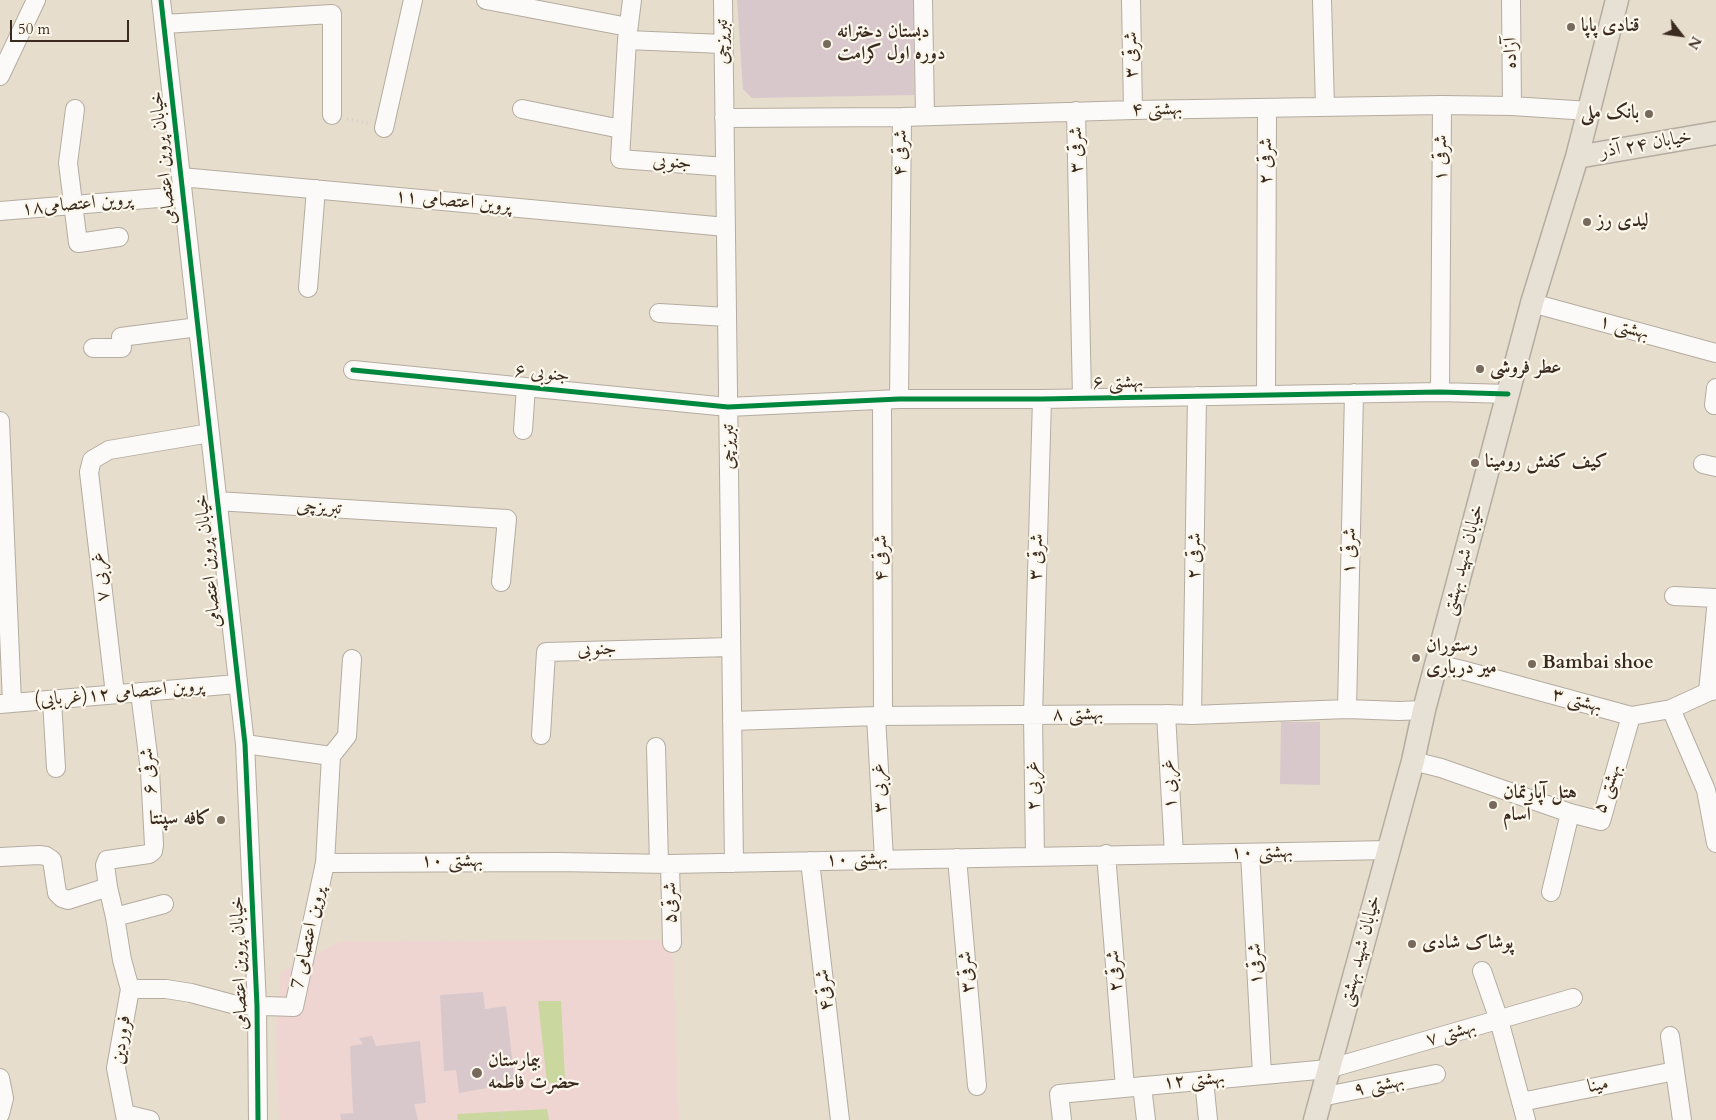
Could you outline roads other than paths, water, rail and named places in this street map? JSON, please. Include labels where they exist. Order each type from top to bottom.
[{"type":"main road","name":"خیابان شهید بهشتی","points":[[1315,1120],[1414,761],[1424,710],[1532,303],[1577,157],[1617,0]]},
{"type":"main road","name":"خیابان ۲۴ آذر","points":[[1577,157],[1716,133]]},
{"type":"street","points":[[0,76],[36,0]]},
{"type":"street","name":"خیابان پروین اعتصامی","points":[[161,0],[245,744],[257,1006],[258,1120]]},
{"type":"street","points":[[384,128],[413,0]]},
{"type":"street","points":[[486,0],[627,33],[724,44]]},
{"type":"street","points":[[522,109],[621,129],[627,33],[632,0]]},
{"type":"street","name":"تبریزچی","points":[[723,0],[734,863]]},
{"type":"street","points":[[923,0],[925,116]]},
{"type":"street","name":"۳ شرقی","points":[[1131,0],[1133,110]]},
{"type":"street","points":[[1322,0],[1324,107]]},
{"type":"street","name":"آزاده","points":[[1511,0],[1512,106]]},
{"type":"street","points":[[164,24],[332,14],[332,115]]},
{"type":"street","name":"بهشتی ۴","points":[[724,118],[902,117],[1076,111],[1442,105],[1512,106],[1589,111]]},
{"type":"street","name":"شرقی ۱","points":[[1440,392],[1442,105]]},
{"type":"street","name":"شرقی ۲","points":[[1266,394],[1267,108]]},
{"type":"street","points":[[74,109],[68,164],[78,243],[119,237]]},
{"type":"street","name":"شرقی ۳","points":[[1076,111],[1082,398]]},
{"type":"street","name":"شرقی ۴","points":[[880,716],[890,400],[902,117]]},
{"type":"street","name":"جنوبی","points":[[621,129],[620,159],[725,167]]},
{"type":"street","name":"پروین اعتصامی ۱۱","points":[[181,176],[726,227]]},
{"type":"street","points":[[308,288],[316,189]]},
{"type":"street","name":"پروین اعتصامی۱۸","points":[[0,211],[183,196]]},
{"type":"street","name":"بهشتی ۱","points":[[1532,303],[1716,353]]},
{"type":"street","points":[[659,313],[727,317]]},
{"type":"street","points":[[93,348],[122,348],[121,337],[198,327]]},
{"type":"street","name":"جنوبی ۶","points":[[353,370],[728,407]]},
{"type":"street","points":[[523,430],[526,387]]},
{"type":"street","points":[[1715,405],[1716,388]]},
{"type":"street","name":"بهشتی ۶","points":[[728,407],[890,400],[1440,392],[1508,394]]},
{"type":"street","name":"شرقی ۱","points":[[1347,709],[1354,393]]},
{"type":"street","name":"شرقی ۲","points":[[1192,715],[1197,396]]},
{"type":"street","name":"شرقی ۳","points":[[1032,715],[1042,399]]},
{"type":"street","points":[[0,421],[6,704]]},
{"type":"street","name":"غربی ۷","points":[[115,694],[89,472],[92,460],[109,450],[210,433]]},
{"type":"street","name":"تبریزچی","points":[[217,501],[507,519],[501,582]]},
{"type":"street","points":[[1674,596],[1716,598]]},
{"type":"street","points":[[1712,691],[1716,609]]},
{"type":"street","name":"جنوبی","points":[[541,734],[546,652],[731,647]]},
{"type":"street","points":[[325,862],[331,756],[347,736],[352,660]]},
{"type":"street","name":"بهشتی ۳","points":[[1437,664],[1630,716],[1671,709],[1712,691]]},
{"type":"street","name":"پروین اعتصامی ۱۲(غربایی)","points":[[6,704],[238,684]]},
{"type":"street","name":"شرقی ۶","points":[[108,887],[105,865],[107,860],[149,854],[154,845],[150,771],[140,692]]},
{"type":"street","points":[[52,700],[56,768]]},
{"type":"street","name":"بهشتی ۸","points":[[732,721],[880,716],[1192,715],[1347,709],[1424,710]]},
{"type":"street","points":[[1671,709],[1706,790],[1716,843]]},
{"type":"street","name":"غربی ۱","points":[[1166,714],[1174,854]]},
{"type":"street","name":"غربی ۲","points":[[1032,715],[1035,857]]},
{"type":"street","name":"غربی ۳","points":[[880,716],[884,860]]},
{"type":"street","name":"بهشتی ۵","points":[[1414,761],[1441,768],[1570,813],[1601,821],[1630,716]]},
{"type":"street","points":[[245,744],[331,756]]},
{"type":"street","name":"شرقی۵","points":[[656,747],[664,864],[672,943]]},
{"type":"street","points":[[1551,892],[1570,813]]},
{"type":"street","name":"بهشتی ۱۰","points":[[325,862],[664,864],[1389,850]]},
{"type":"street","name":"شرقی۱","points":[[1250,853],[1262,1075]]},
{"type":"street","name":"شرقی۲","points":[[1106,854],[1124,1088]]},
{"type":"street","points":[[0,857],[46,856],[52,860],[57,893],[62,898],[68,900],[108,887],[122,960],[130,990],[166,989],[191,993],[236,1005],[257,1006]]},
{"type":"street","name":"شرقی۳","points":[[957,858],[977,1086]]},
{"type":"street","name":"شرقی۴","points":[[810,861],[840,1120]]},
{"type":"street","name":"پروین اعتصامی 7","points":[[257,1006],[294,1007],[325,862]]},
{"type":"street","points":[[115,917],[164,904]]},
{"type":"street","points":[[1482,971],[1499,1020],[1526,1120]]},
{"type":"street","name":"فروردین","points":[[125,1117],[116,1068],[130,990]]},
{"type":"street","name":"بهشتی ۷","points":[[1328,1069],[1573,998]]},
{"type":"street","points":[[1670,1036],[1682,1120]]},
{"type":"street","name":"بهشتی ۱۲","points":[[1062,1120],[1059,1094],[1328,1069]]},
{"type":"street","name":"مینا","points":[[1521,1102],[1675,1071]]},
{"type":"street","name":"بهشتی ۹","points":[[1321,1097],[1436,1074]]},
{"type":"street","points":[[0,1078],[4,1098],[0,1114]]},
{"type":"street","points":[[1204,1080],[1208,1120]]},
{"type":"street","points":[[1142,1086],[1146,1120]]},
{"type":"street","points":[[125,1117],[150,1120]]},
{"type":"place","name":"قنادی پاپا","points":[[1571,27]]},
{"type":"place","name":"دبستان دخترانه دوره اول کرامت","points":[[827,44]]},
{"type":"place","name":"بانک ملی","points":[[1649,114]]},
{"type":"place","name":"لیدی رز","points":[[1587,222]]},
{"type":"place","name":"عطر فروشی","points":[[1480,369]]},
{"type":"place","name":"کیف کفش رومینا","points":[[1475,463]]},
{"type":"place","name":"رستوران میر درباری","points":[[1416,658]]},
{"type":"place","name":"Bambai shoe","points":[[1532,664]]},
{"type":"place","name":"هتل آپارتمان آسام","points":[[1493,805]]},
{"type":"place","name":"کافه سپنتا","points":[[221,820]]},
{"type":"place","name":"پوشاک شادی","points":[[1412,944]]},
{"type":"place","name":"بیمارستان حضرت فاطمه","points":[[477,1073]]}]
